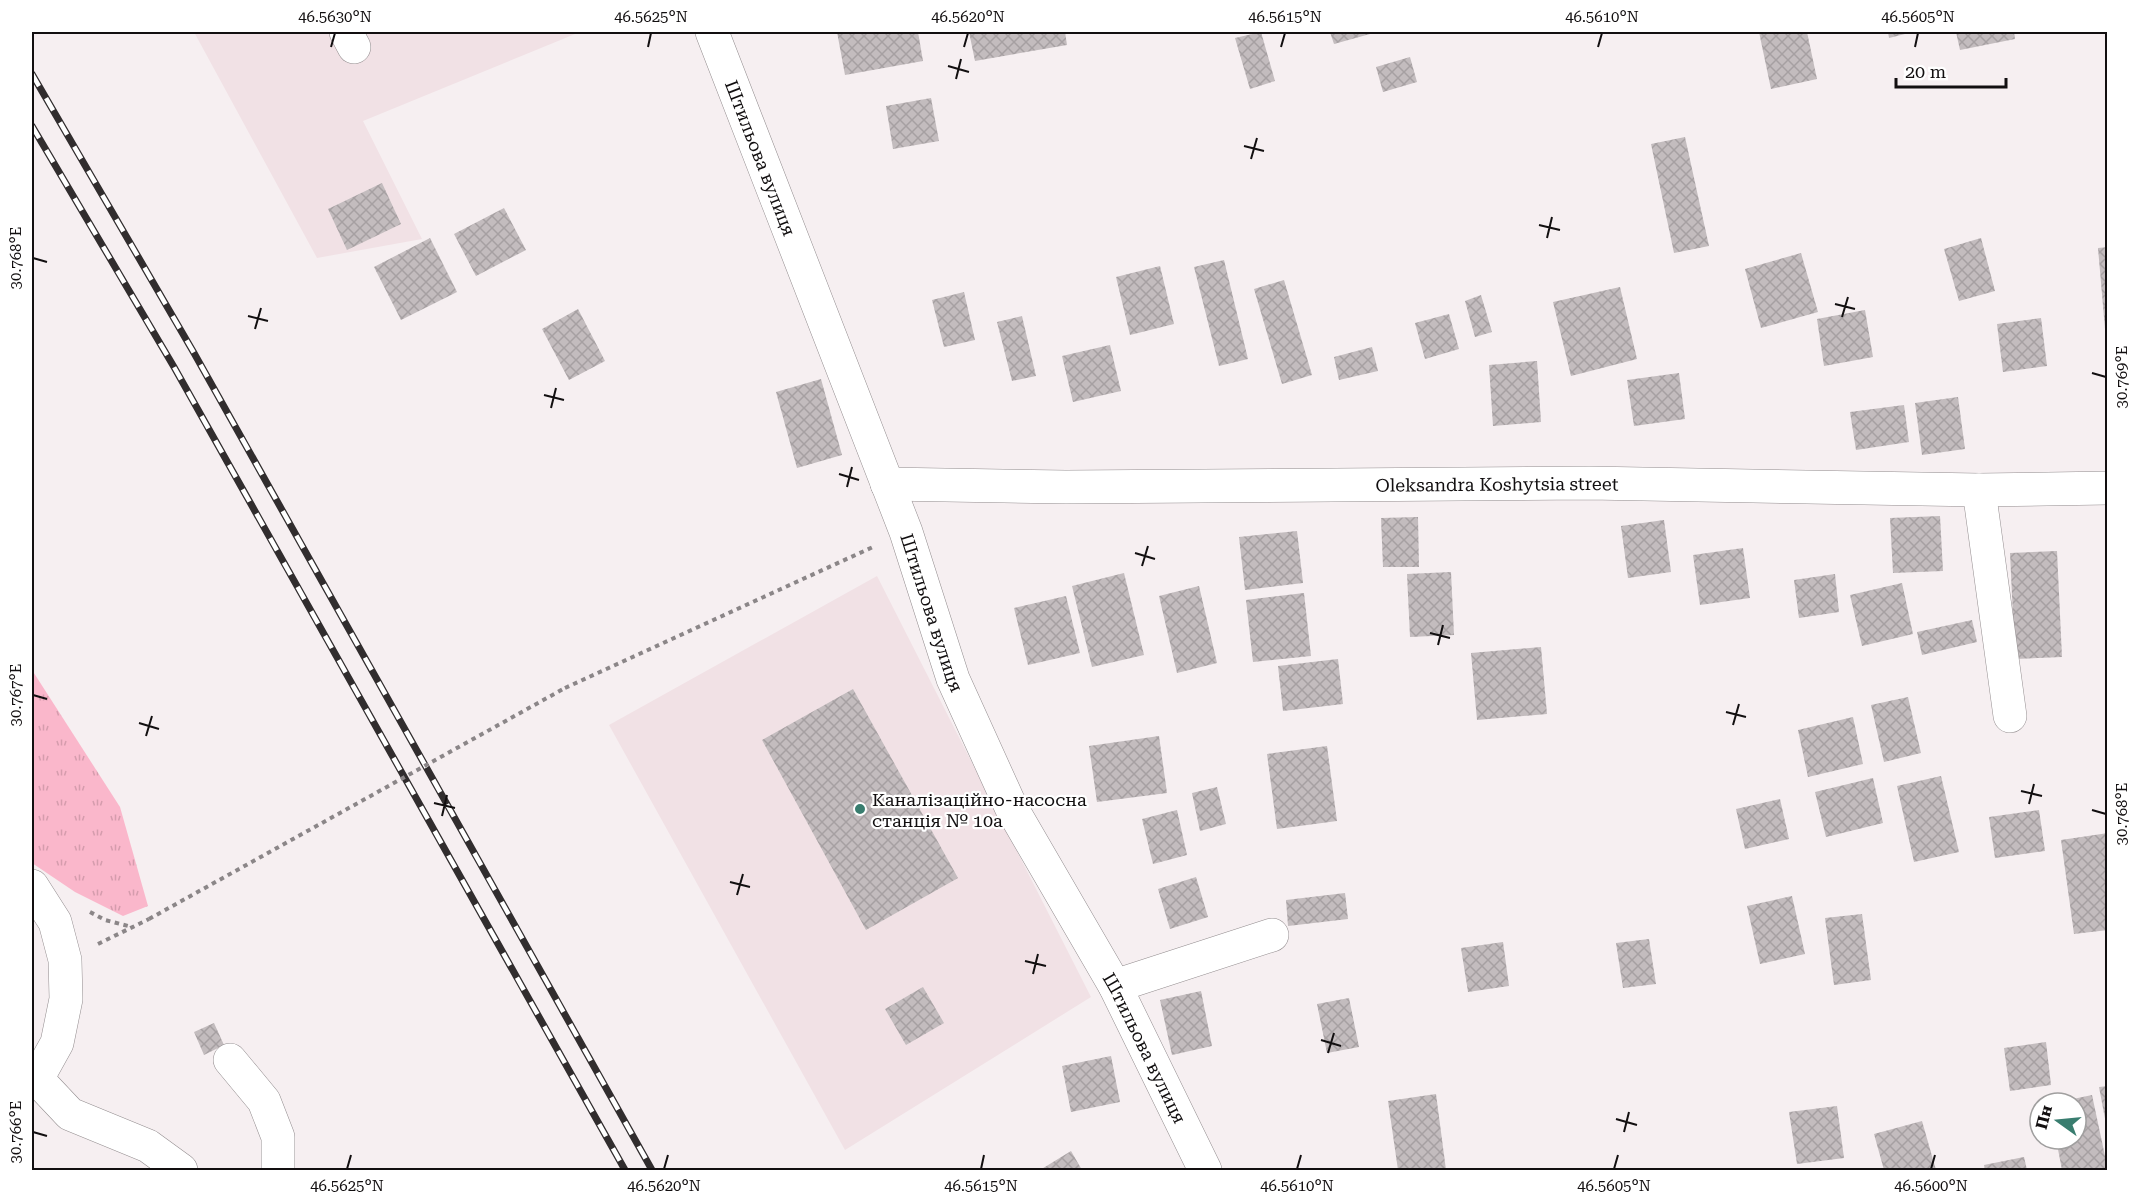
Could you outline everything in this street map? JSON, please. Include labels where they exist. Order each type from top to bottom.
[{"type":"street","name":"Штильова вулиця","points":[[712,32],[906,532],[953,679],[1006,797],[1114,986],[1205,1170]]},
{"type":"street","name":"Oleksandra Koshytsia street","points":[[887,484],[1066,487],[1589,483],[1978,490],[2108,488]]},
{"type":"street","points":[[1978,490],[2010,716]]},
{"type":"street","points":[[32,886],[55,922],[65,960],[66,999],[57,1043],[34,1081],[70,1114],[148,1146],[181,1170]]},
{"type":"street","points":[[1114,986],[1272,935]]},
{"type":"street","points":[[230,1060],[264,1101],[278,1137],[278,1170]]},
{"type":"path","points":[[65,960],[149,919],[565,688],[906,532]]},
{"type":"shaded area","points":[[194,32],[580,32],[363,121],[422,239],[317,258]]},
{"type":"shaded area","name":"Каналізаційно-насосна станція № 10а","points":[[877,576],[1091,997],[845,1150],[609,725]]},
{"type":"green space","points":[[32,670],[120,807],[148,906],[123,916],[75,892],[32,863]]},
{"type":"building","points":[[837,32],[918,32],[923,61],[845,75]]},
{"type":"building","points":[[969,32],[1065,32],[1067,45],[975,61]]},
{"type":"building","points":[[1261,32],[1275,81],[1250,89],[1235,38]]},
{"type":"building","points":[[1330,32],[1370,32],[1370,34],[1334,44]]},
{"type":"building","points":[[1759,32],[1807,32],[1817,79],[1771,89]]},
{"type":"building","points":[[1888,32],[1913,32],[1889,38]]},
{"type":"building","points":[[1956,32],[2014,32],[2015,39],[1960,50]]},
{"type":"building","points":[[1410,57],[1417,82],[1383,92],[1376,67]]},
{"type":"building","points":[[931,98],[939,141],[893,149],[886,106]]},
{"type":"building","points":[[1685,137],[1709,246],[1674,253],[1651,144]]},
{"type":"building","points":[[382,183],[401,224],[347,250],[328,209]]},
{"type":"building","points":[[504,208],[526,250],[476,276],[454,234]]},
{"type":"building","points":[[430,238],[457,292],[401,320],[374,267]]},
{"type":"building","points":[[1981,238],[1995,291],[1959,301],[1944,249]]},
{"type":"building","points":[[2108,247],[2108,329],[2105,329],[2098,248]]},
{"type":"building","points":[[1801,253],[1818,312],[1761,328],[1745,269]]},
{"type":"building","points":[[1224,260],[1248,359],[1219,366],[1194,267]]},
{"type":"building","points":[[1160,266],[1174,324],[1130,335],[1116,277]]},
{"type":"building","points":[[1284,280],[1312,375],[1282,384],[1254,289]]},
{"type":"building","points":[[1620,287],[1637,359],[1571,376],[1553,302]]},
{"type":"building","points":[[964,292],[975,340],[944,347],[932,300]]},
{"type":"building","points":[[1481,295],[1492,332],[1475,337],[1465,301]]},
{"type":"building","points":[[578,309],[605,361],[569,380],[542,329]]},
{"type":"building","points":[[1865,310],[1873,357],[1824,366],[1817,319]]},
{"type":"building","points":[[1449,314],[1459,349],[1425,359],[1415,323]]},
{"type":"building","points":[[1022,316],[1036,376],[1012,381],[997,322]]},
{"type":"building","points":[[2041,318],[2047,366],[2003,372],[1997,324]]},
{"type":"building","points":[[1110,345],[1121,391],[1073,402],[1062,356]]},
{"type":"building","points":[[1372,347],[1378,371],[1339,380],[1334,357]]},
{"type":"building","points":[[1537,361],[1541,422],[1493,426],[1489,365]]},
{"type":"building","points":[[1679,373],[1685,419],[1634,426],[1627,380]]},
{"type":"building","points":[[821,379],[842,455],[797,468],[776,392]]},
{"type":"building","points":[[1958,397],[1965,449],[1922,455],[1915,403]]},
{"type":"building","points":[[1904,405],[1909,442],[1856,450],[1850,412]]},
{"type":"building","points":[[1940,516],[1943,571],[1893,573],[1890,518]]},
{"type":"building","points":[[1418,517],[1419,567],[1383,567],[1381,518]]},
{"type":"building","points":[[1664,520],[1671,572],[1628,578],[1621,526]]},
{"type":"building","points":[[1297,531],[1303,583],[1245,590],[1239,537]]},
{"type":"building","points":[[1743,548],[1750,598],[1700,605],[1693,555]]},
{"type":"building","points":[[2057,551],[2062,657],[2015,659],[2010,553]]},
{"type":"building","points":[[1451,572],[1454,635],[1410,637],[1407,574]]},
{"type":"building","points":[[1124,573],[1144,655],[1092,667],[1072,586]]},
{"type":"building","points":[[1835,574],[1839,612],[1799,618],[1794,580]]},
{"type":"building","points":[[1902,583],[1913,634],[1862,646],[1850,595]]},
{"type":"building","points":[[1199,586],[1217,663],[1177,673],[1159,596]]},
{"type":"building","points":[[1304,593],[1311,656],[1253,662],[1246,600]]},
{"type":"building","points":[[1066,596],[1080,653],[1028,665],[1014,608]]},
{"type":"building","points":[[1972,620],[1977,642],[1922,655],[1917,632]]},
{"type":"building","points":[[1541,647],[1547,714],[1477,720],[1471,653]]},
{"type":"building","points":[[1338,659],[1343,704],[1283,711],[1278,666]]},
{"type":"building","name":"Каналізаційно-насосна станція № 10а","points":[[853,689],[958,878],[866,930],[762,740]]},
{"type":"building","points":[[1908,697],[1921,753],[1884,762],[1871,705]]},
{"type":"building","points":[[1853,717],[1863,764],[1808,777],[1798,730]]},
{"type":"building","points":[[1159,736],[1167,793],[1097,802],[1089,746]]},
{"type":"building","points":[[1327,746],[1337,821],[1277,829],[1267,754]]},
{"type":"building","points":[[1941,776],[1959,852],[1914,862],[1897,786]]},
{"type":"building","points":[[1873,778],[1883,823],[1826,837],[1815,792]]},
{"type":"building","points":[[1217,787],[1226,824],[1200,831],[1192,793]]},
{"type":"building","points":[[1780,799],[1789,839],[1745,849],[1736,809]]},
{"type":"building","points":[[1177,810],[1187,855],[1153,864],[1142,819]]},
{"type":"building","points":[[2039,810],[2045,851],[1995,858],[1989,817]]},
{"type":"building","points":[[2108,833],[2108,930],[2074,934],[2061,840]]},
{"type":"building","points":[[1196,877],[1208,917],[1170,929],[1158,889]]},
{"type":"building","points":[[1345,893],[1348,919],[1288,926],[1286,900]]},
{"type":"building","points":[[1792,896],[1805,954],[1760,964],[1747,906]]},
{"type":"building","points":[[1862,914],[1871,980],[1834,985],[1825,918]]},
{"type":"building","points":[[1649,939],[1656,984],[1623,988],[1616,943]]},
{"type":"building","points":[[1503,942],[1509,986],[1468,992],[1461,948]]},
{"type":"building","points":[[923,987],[944,1023],[906,1045],[885,1009]]},
{"type":"building","points":[[1201,991],[1212,1046],[1172,1055],[1160,1000]]},
{"type":"building","points":[[1349,998],[1359,1047],[1327,1053],[1317,1004]]},
{"type":"building","points":[[214,1023],[224,1045],[204,1055],[194,1032]]},
{"type":"building","points":[[2046,1042],[2051,1085],[2010,1091],[2004,1048]]},
{"type":"building","points":[[1111,1056],[1120,1102],[1071,1112],[1062,1066]]},
{"type":"building","points":[[2108,1086],[2108,1124],[2106,1124],[2099,1087]]},
{"type":"building","points":[[1436,1094],[1446,1170],[1398,1170],[1388,1101]]},
{"type":"building","points":[[2092,1095],[2108,1170],[2062,1170],[2058,1151],[2088,1151],[2088,1096]]},
{"type":"building","points":[[1837,1106],[1844,1158],[1797,1164],[1789,1112]]},
{"type":"building","points":[[1922,1121],[1936,1170],[1884,1170],[1874,1134]]},
{"type":"building","points":[[1071,1151],[1082,1170],[1040,1170]]},
{"type":"building","points":[[2024,1157],[2027,1170],[1985,1170],[1984,1165]]},
{"type":"railway","points":[[32,74],[194,353],[652,1170]]},
{"type":"railway","points":[[32,126],[174,367],[625,1170]]},
{"type":"place","name":"Каналізаційно-насосна станція № 10а","points":[[860,809]]}]
